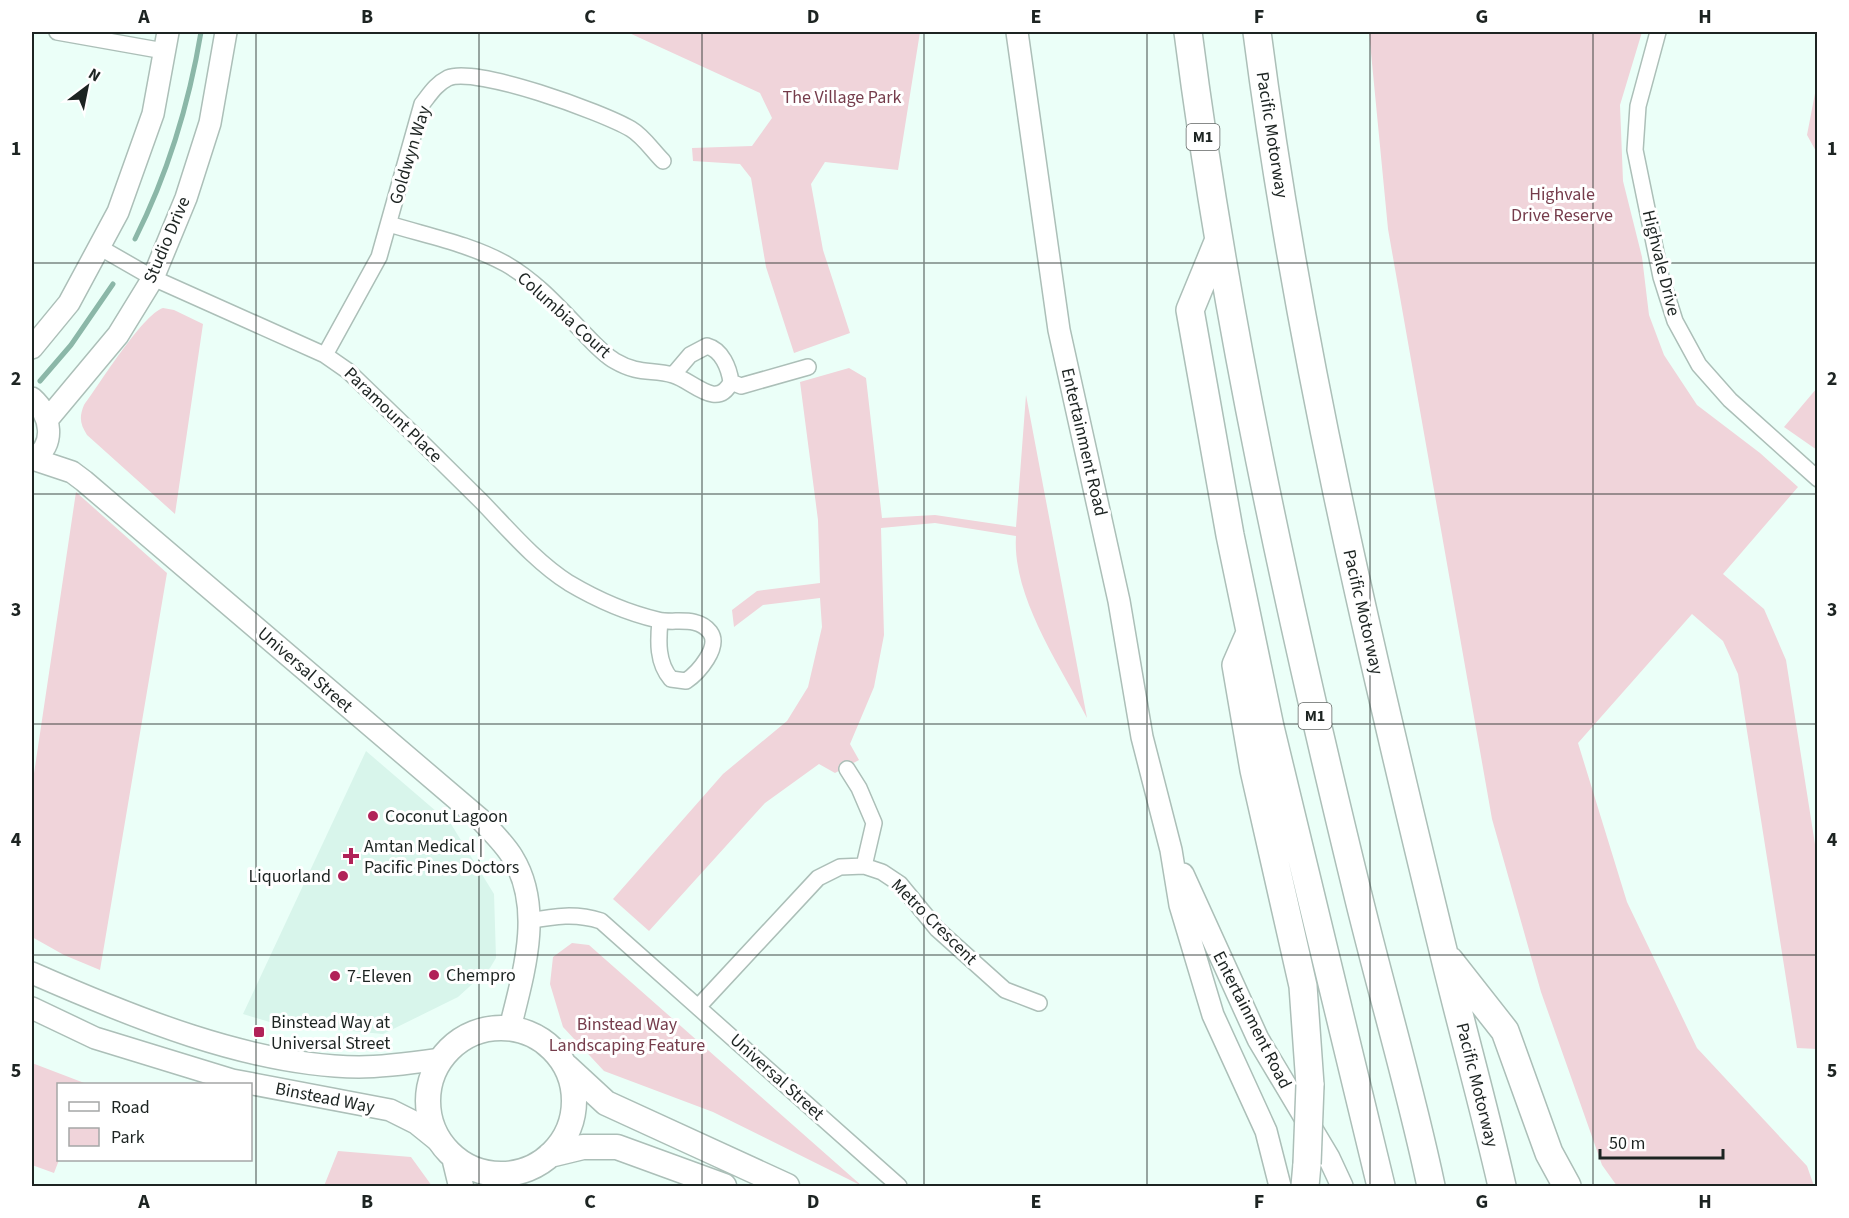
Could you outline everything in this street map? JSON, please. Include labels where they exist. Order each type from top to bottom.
[{"type":"highway","name":"M1","points":[[1188,32],[1218,242],[1289,603],[1356,890],[1415,1113],[1431,1186]]},
{"type":"highway","name":"Pacific Motorway","points":[[1257,32],[1294,273],[1328,454],[1443,952],[1502,1186]]},
{"type":"highway","points":[[1218,242],[1190,310],[1250,633],[1270,727],[1382,1186]]},
{"type":"highway","points":[[1250,633],[1236,665],[1254,770],[1303,986],[1310,1085],[1306,1175]]},
{"type":"highway","points":[[1443,952],[1505,1031],[1550,1153],[1567,1186]]},
{"type":"main road","points":[[461,1186],[448,1151],[431,1124],[428,1102],[431,1079],[441,1059],[454,1044],[471,1034],[490,1029],[510,1028],[541,1040],[606,1104],[787,1186]]},
{"type":"main road","points":[[448,1151],[471,1167],[489,1173],[508,1173],[522,1178],[550,1155],[566,1135],[573,1112],[572,1087],[564,1064]]},
{"type":"main road","points":[[550,1155],[583,1147],[617,1147],[724,1186]]},
{"type":"street","points":[[32,348],[69,303],[117,212],[138,161],[153,114],[166,41],[57,32]]},
{"type":"street","name":"Studio Drive","points":[[47,420],[118,335],[153,278],[186,198],[210,123],[226,32]]},
{"type":"street","name":"Entertainment Road","points":[[1017,32],[1059,330],[1119,601],[1143,738],[1171,849],[1180,905],[1201,980],[1235,1068],[1266,1131],[1280,1186]]},
{"type":"street","name":"Highvale Drive","points":[[1658,32],[1638,106],[1635,150],[1661,277],[1675,321],[1699,365],[1730,400],[1818,479]]},
{"type":"street","name":"Goldwyn Way","points":[[325,355],[379,257],[422,104],[435,87],[449,78],[470,75],[558,98],[632,129],[663,161]]},
{"type":"street","name":"Columbia Court","points":[[389,224],[477,250],[506,264],[534,283],[614,361],[635,370],[673,375],[707,394],[714,394],[725,390],[731,382],[741,386],[808,367]]},
{"type":"street","name":"Paramount Place","points":[[99,247],[153,278],[325,355],[348,370],[546,565],[598,599],[660,621],[675,619],[701,625],[709,631],[713,639],[710,653],[686,681],[670,679],[663,670],[660,658],[660,621]]},
{"type":"street","points":[[673,375],[690,355],[707,346],[720,356],[729,372],[731,382]]},
{"type":"street","points":[[32,398],[47,420],[50,431],[46,446],[32,459]]},
{"type":"street","name":"Universal Street","points":[[32,459],[72,472],[84,481],[480,819],[513,857],[523,881],[529,921],[522,979],[510,1028]]},
{"type":"street","points":[[699,1006],[818,878],[840,867],[864,866],[874,823],[847,769]]},
{"type":"street","name":"Entertainment Road","points":[[1171,849],[1258,1039],[1329,1158],[1342,1186]]},
{"type":"street","name":"Metro Crescent","points":[[864,866],[882,872],[900,884],[937,928],[1005,990],[1039,1003]]},
{"type":"street","name":"Universal Street","points":[[529,921],[562,915],[582,915],[601,921],[899,1186]]},
{"type":"street","name":"Binstead Way","points":[[32,974],[103,1005],[210,1042],[288,1059],[357,1067],[441,1059]]},
{"type":"street","name":"Binstead Way","points":[[32,1008],[95,1038],[248,1083]]},
{"type":"street","name":"Binstead Way","points":[[252,1084],[390,1110],[416,1123],[448,1151]]},
{"type":"shaded area","points":[[366,751],[451,824],[494,894],[496,958],[490,968],[458,997],[383,1034],[276,1024],[243,1014]]},
{"type":"green space","name":"The Village Park","points":[[627,32],[920,32],[898,170],[825,162],[811,184],[823,250],[850,333],[794,353],[766,267],[751,178],[740,164],[693,161],[692,148],[752,146],[772,118],[760,93]]},
{"type":"green space","name":"Highvale Drive Reserve","points":[[1369,32],[1642,32],[1620,105],[1623,181],[1642,257],[1649,315],[1664,355],[1697,405],[1760,453],[1798,487],[1723,574],[1764,609],[1786,660],[1817,857],[1817,1049],[1797,1048],[1738,674],[1723,641],[1692,614],[1578,743],[1627,902],[1697,1048],[1807,1166],[1814,1186],[1617,1186],[1602,1165],[1541,992],[1492,819],[1388,229]]},
{"type":"green space","points":[[1817,83],[1818,153],[1807,135]]},
{"type":"green space","points":[[163,308],[174,310],[203,324],[175,514],[87,435],[81,420],[84,405],[121,352],[144,323]]},
{"type":"green space","points":[[849,368],[866,378],[882,518],[935,515],[1016,527],[1026,395],[1087,718],[1040,630],[1030,606],[1017,559],[1016,536],[935,523],[881,528],[884,635],[874,687],[850,744],[859,760],[835,773],[819,764],[765,803],[649,931],[613,899],[723,774],[787,721],[808,687],[822,627],[820,598],[763,605],[734,627],[732,610],[757,591],[820,583],[818,520],[800,382]]},
{"type":"green space","points":[[1817,388],[1817,450],[1784,427]]},
{"type":"green space","points":[[76,492],[167,573],[100,970],[64,955],[32,937],[32,787]]},
{"type":"green space","name":"Binstead Way Landscaping Feature","points":[[572,943],[589,945],[862,1186],[713,1112],[604,1071],[563,1027],[550,984],[553,957]]},
{"type":"green space","points":[[32,1063],[84,1083],[57,1083],[59,1161],[54,1173],[32,1165]]},
{"type":"green space","points":[[338,1151],[411,1157],[432,1186],[324,1186]]},
{"type":"waterway","points":[[135,239],[158,189],[176,138],[184,112],[201,32]]},
{"type":"waterway","points":[[40,381],[71,345],[113,284]]},
{"type":"place","name":"Coconut Lagoon","points":[[373,816]]},
{"type":"place","name":"Amtan Medical | Pacific Pines Doctors","points":[[351,856]]},
{"type":"place","name":"Liquorland","points":[[343,876]]},
{"type":"place","name":"Chempro","points":[[434,975]]},
{"type":"place","name":"7-Eleven","points":[[335,976]]},
{"type":"place","name":"Binstead Way at Universal Street","points":[[259,1032]]}]
